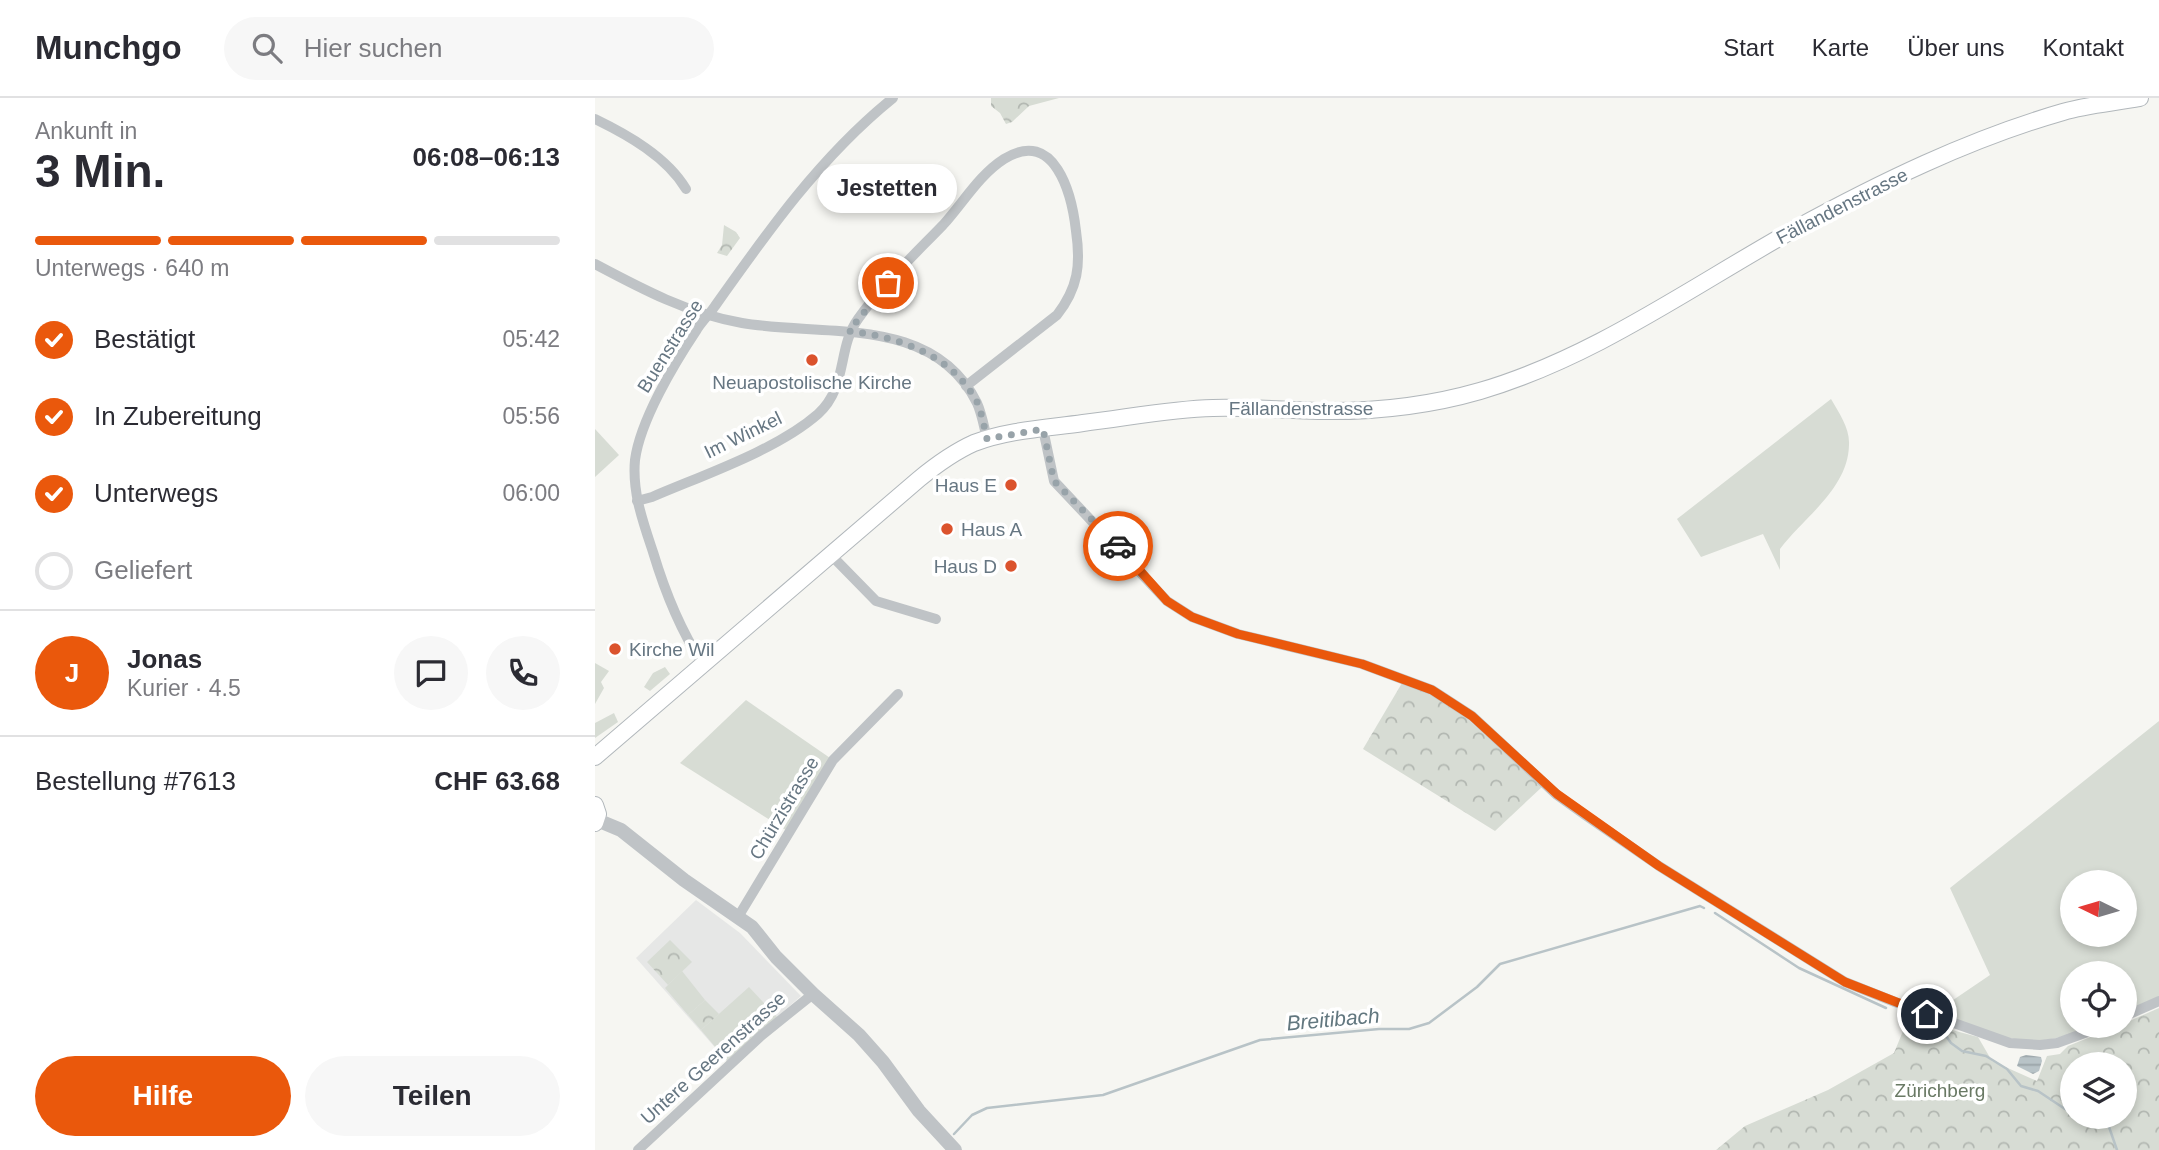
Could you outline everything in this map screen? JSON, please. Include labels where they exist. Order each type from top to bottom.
[{"type":"main road","name":"Fällandenstrasse","points":[[595,757],[939,463],[972,444],[1043,429],[1211,408],[1361,411],[1425,403],[1479,392],[1540,369],[1594,344],[1794,229],[1874,188],[1989,135],[2066,111],[2140,98]]},
{"type":"street","name":"Buenstrasse","points":[[702,663],[677,622],[637,501],[635,460],[644,427],[655,402],[696,331],[736,274],[795,197],[851,136],[893,98]]},
{"type":"street","points":[[595,119],[649,149],[679,178],[686,189]]},
{"type":"street","points":[[849,331],[890,281],[953,214],[977,183],[1001,161],[1014,154],[1026,152],[1049,158],[1059,171],[1072,208],[1078,250],[1074,288],[1068,301],[1048,323],[966,386]]},
{"type":"street","points":[[595,264],[648,292],[709,315],[743,323],[884,336],[917,348],[939,360],[966,386],[978,404],[987,439]]},
{"type":"street","name":"Im Winkel","points":[[637,501],[653,497],[775,444],[818,414],[838,384],[849,331]]},
{"type":"street","points":[[1043,429],[1054,481],[1167,601],[1192,617],[1238,634],[1362,664],[1432,690],[1472,716],[1557,794],[1585,815],[1659,866],[1845,982],[2010,1043],[2040,1045],[2071,1038]]},
{"type":"street","points":[[831,555],[876,601],[936,619]]},
{"type":"street","name":"Chürzistrasse","points":[[738,917],[833,760],[898,694]]},
{"type":"street","name":"Untere Geerenstrasse","points":[[596,816],[621,830],[684,880],[758,933],[776,957],[866,1042],[950,1148]]},
{"type":"street","name":"Untere Geerenstrasse","points":[[638,1150],[762,1035],[813,993]]},
{"type":"street","points":[[2137,1011],[2159,1001]]},
{"type":"shaded area","points":[[696,900],[740,933],[801,996],[727,1061],[636,958]]},
{"type":"shaded area","points":[[2020,1057],[2041,1057],[2039,1071],[2033,1074],[2017,1066]]},
{"type":"green space","points":[[991,98],[1059,98],[1029,106],[1012,122],[1006,124],[1000,113],[991,106]]},
{"type":"green space","points":[[724,225],[736,232],[740,238],[727,256],[717,253],[722,245]]},
{"type":"green space","points":[[1831,399],[1848,433],[1847,461],[1833,489],[1780,549],[1780,570],[1763,534],[1701,557],[1677,519]]},
{"type":"green space","points":[[595,429],[619,455],[595,477]]},
{"type":"green space","points":[[595,663],[609,671],[601,682],[604,688],[595,704]]},
{"type":"green space","points":[[665,667],[670,674],[650,691],[644,687],[653,673]]},
{"type":"green space","points":[[1402,683],[1436,697],[1462,714],[1542,787],[1495,831],[1363,749]]},
{"type":"green space","points":[[746,700],[833,760],[789,832],[680,763]]},
{"type":"green space","points":[[614,713],[618,722],[595,738],[595,723]]},
{"type":"green space","points":[[2159,721],[2159,997],[2137,1007],[2137,961],[2060,961],[2060,1037],[2040,1040],[2009,1038],[1934,1013],[1990,975],[1950,888]]},
{"type":"green space","points":[[670,940],[692,962],[668,985],[647,962]]},
{"type":"green space","points":[[682,971],[705,1000],[688,1015],[665,988]]},
{"type":"green space","points":[[749,987],[778,1018],[727,1061],[701,1030]]},
{"type":"green space","points":[[705,1000],[719,1014],[701,1030],[688,1015]]},
{"type":"green space","name":"Zürichberg","points":[[2159,1008],[2159,1150],[1716,1150],[1745,1126],[1828,1090],[1894,1053],[1911,1019],[1978,1037],[1992,1061],[2037,1081],[2047,1056],[2060,1054],[2060,1129],[2137,1129],[2137,1052],[2062,1052],[2068,1046],[2088,1038],[2137,1038],[2137,1018]]},
{"type":"waterway","name":"Breitibach","points":[[954,1134],[972,1115],[987,1108],[1103,1095],[1260,1040],[1379,1029],[1409,1029],[1429,1023],[1477,987],[1500,964],[1700,906],[1704,908]]},
{"type":"waterway","name":"Breitibach","points":[[1715,913],[1799,968],[1886,1008]]},
{"type":"waterway","points":[[1899,1013],[1944,1033],[1951,1043],[1962,1051],[1986,1056],[2007,1069],[2021,1086],[2038,1091],[2060,1106]]},
{"type":"waterway","points":[[2110,1129],[2117,1150]]},
{"type":"way so far","points":[[888,283],[849,331],[897,339],[939,360],[966,386],[978,404],[987,439],[1043,429],[1054,481],[1118,546]]},
{"type":"place","name":"Jestetten","points":[[888,283]]},
{"type":"place","name":"Neuapostolische Kirche","points":[[812,360]]},
{"type":"place","name":"Haus E","points":[[1011,485]]},
{"type":"place","name":"Haus A","points":[[947,529]]},
{"type":"place","name":"Haus D","points":[[1011,566]]},
{"type":"place","name":"Kirche Wil","points":[[615,649]]},
{"type":"route","points":[[1118,546],[1167,601],[1192,617],[1238,634],[1362,664],[1432,690],[1472,716],[1557,794],[1659,866],[1845,982],[1927,1014]]}]
